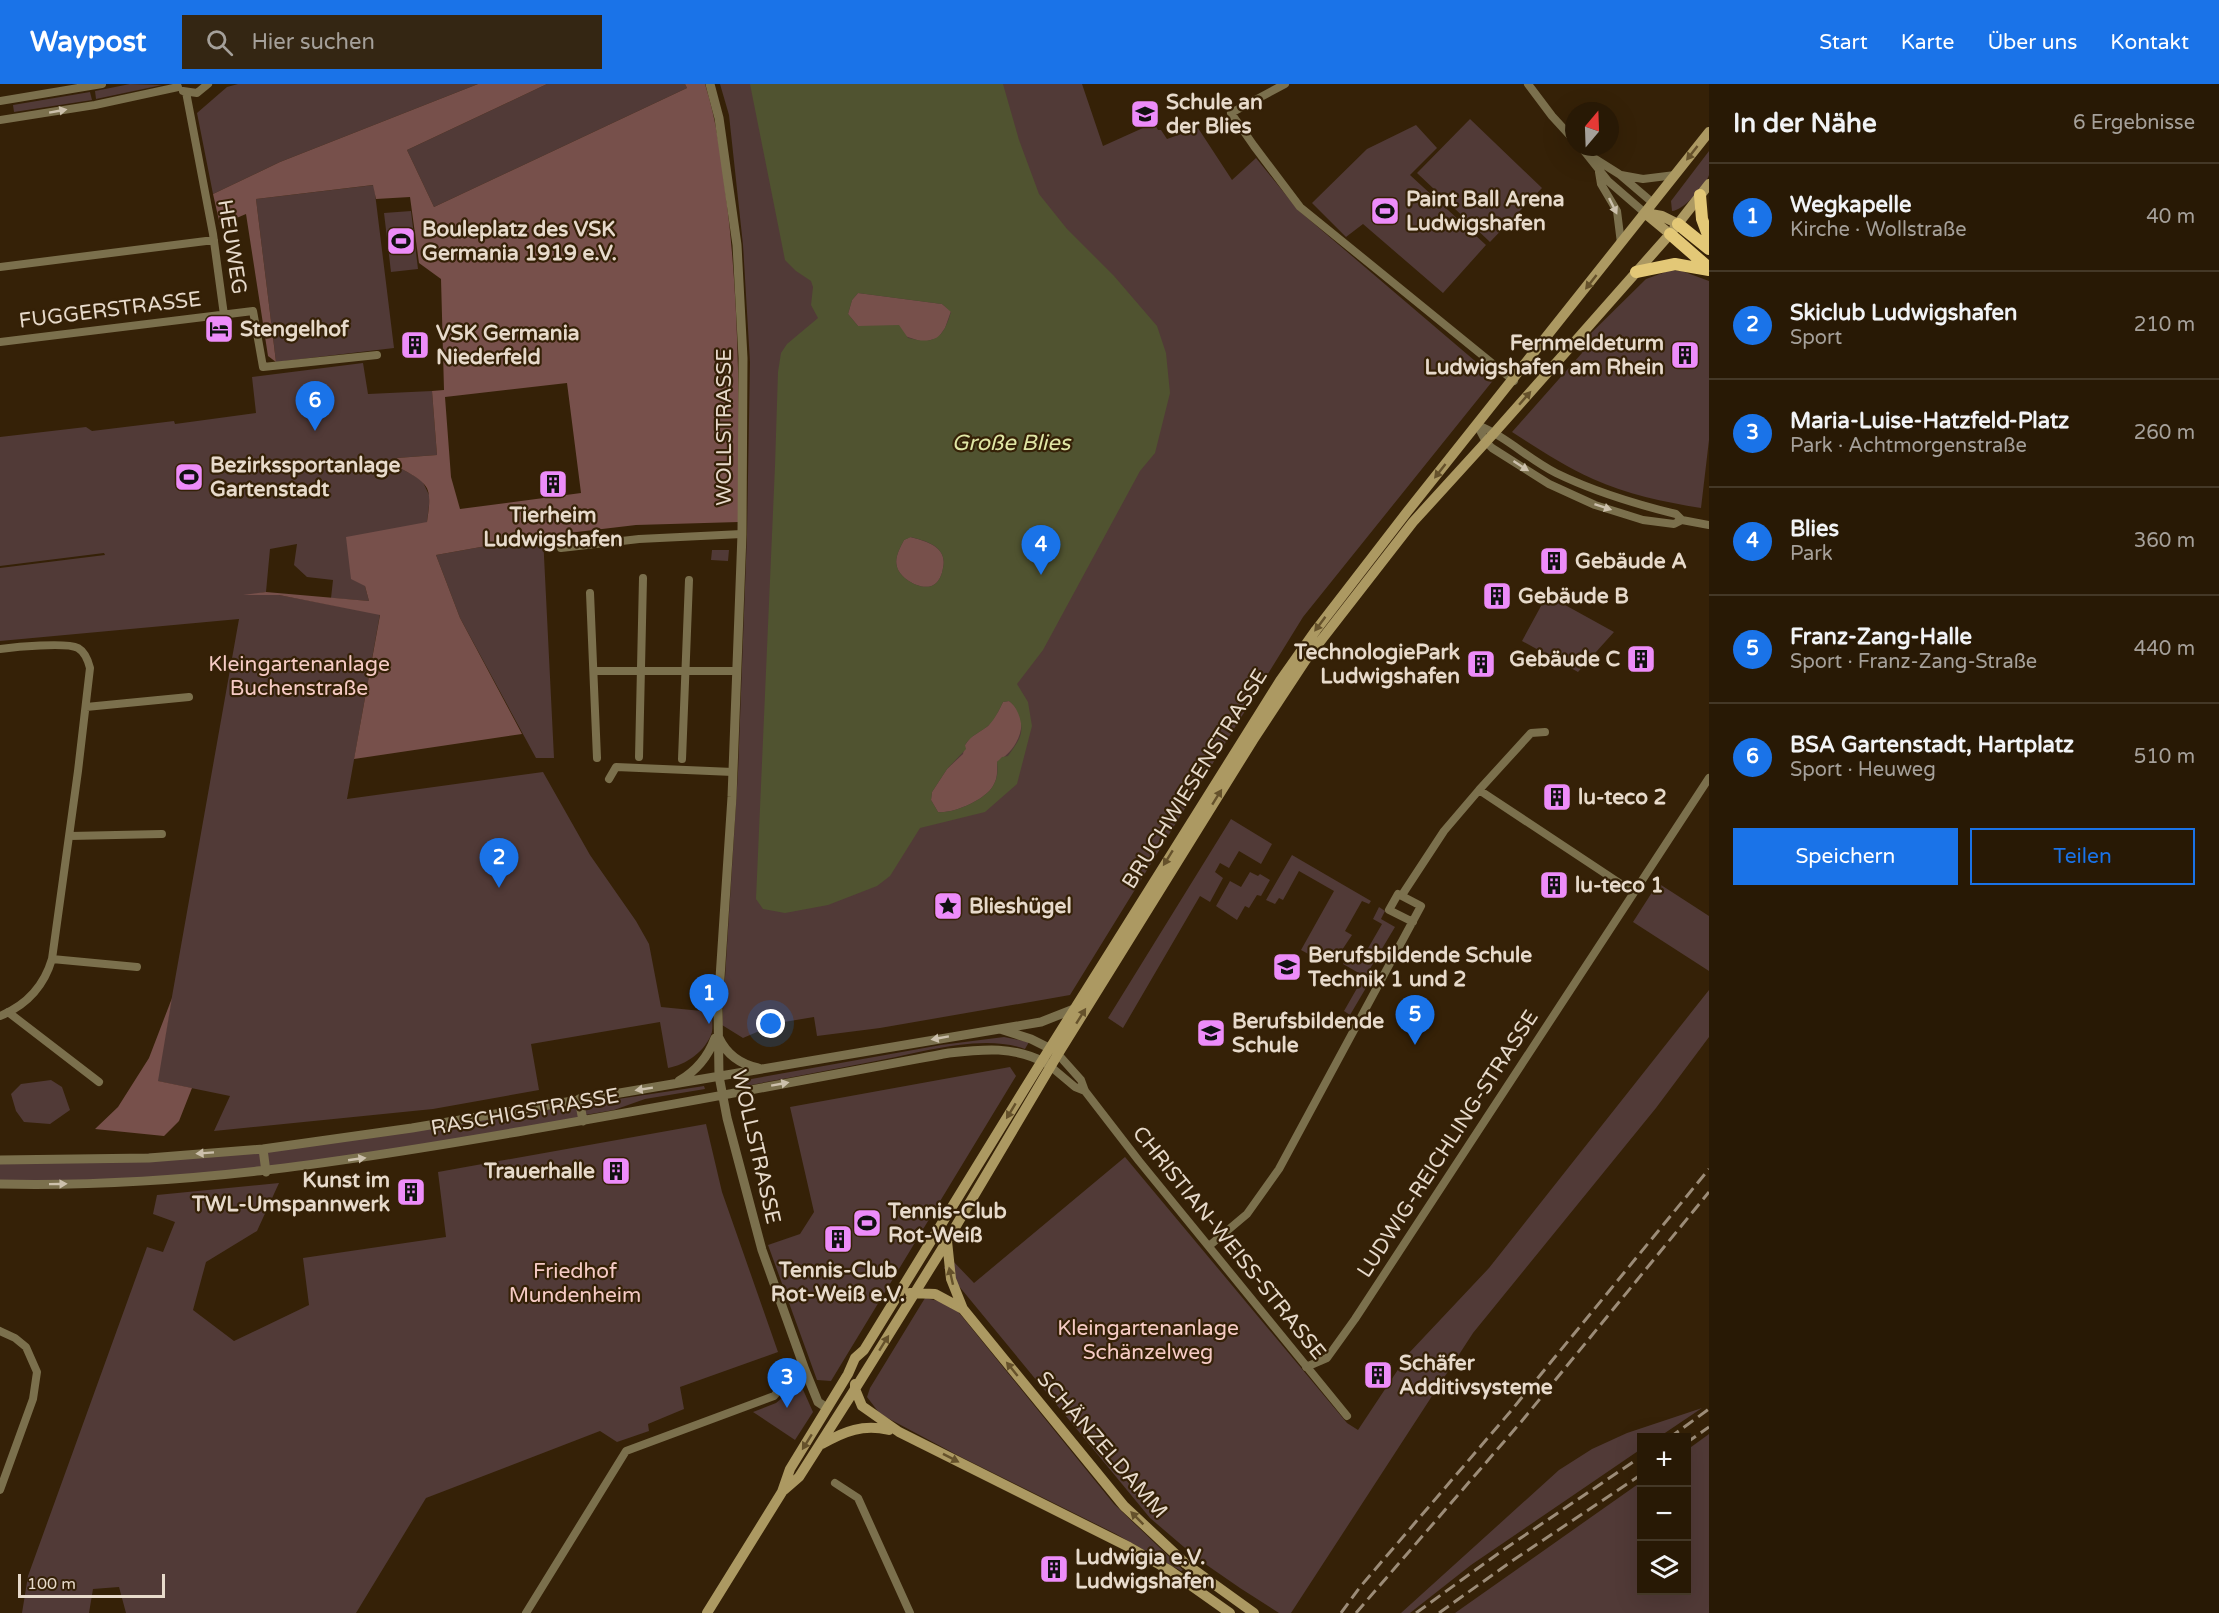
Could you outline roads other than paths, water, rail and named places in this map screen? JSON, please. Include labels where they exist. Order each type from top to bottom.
[{"type":"highway","points":[[1700,195],[1707,244]]},
{"type":"highway","points":[[1678,224],[1707,244]]},
{"type":"highway","points":[[1670,234],[1700,265]]},
{"type":"highway","points":[[1636,272],[1676,264],[1700,265]]},
{"type":"main road","name":"BRUCHWIESENSTRASSE","points":[[1054,1051],[1074,1009],[1280,681],[1330,612],[1709,132]]},
{"type":"main road","name":"BRUCHWIESENSTRASSE","points":[[707,1613],[782,1492],[790,1469],[848,1374],[855,1358],[864,1350],[1305,661],[1399,538],[1670,234],[1709,184]]},
{"type":"main road","points":[[1653,203],[1678,224]]},
{"type":"main road","points":[[1645,213],[1678,224]]},
{"type":"main road","points":[[1645,213],[1670,234]]},
{"type":"main road","name":"BRUCHWIESENSTRASSE","points":[[782,1492],[799,1476],[916,1292],[1046,1063]]},
{"type":"main road","name":"SCHÄNZELDAMM","points":[[947,1240],[949,1272],[963,1310],[1124,1506],[1185,1564],[1254,1613]]},
{"type":"main road","name":"SCHÄNZELDAMM","points":[[898,1294],[916,1292],[935,1294],[963,1310]]},
{"type":"main road","points":[[864,1350],[856,1374],[855,1389],[862,1406],[899,1432],[1129,1547],[1169,1570],[1226,1610]]},
{"type":"main road","points":[[819,1446],[855,1428],[868,1426],[899,1432]]},
{"type":"street","points":[[0,101],[102,84]]},
{"type":"street","points":[[0,120],[95,105],[177,85],[186,92],[197,93],[208,84]]},
{"type":"street","name":"WOLLSTRASSE","points":[[710,84],[720,118],[737,245],[743,358],[742,534],[733,771],[717,1033],[719,1076],[762,1250],[818,1402],[827,1408]]},
{"type":"street","points":[[1285,84],[1231,113],[1300,207],[1514,381]]},
{"type":"street","points":[[1528,84],[1565,131]]},
{"type":"street","name":"HEUWEG","points":[[186,92],[214,240],[224,315],[253,311],[263,367],[377,355]]},
{"type":"street","points":[[1590,156],[1599,170],[1645,213]]},
{"type":"street","points":[[1591,156],[1619,174],[1653,203]]},
{"type":"street","points":[[1599,170],[1601,184],[1617,211],[1621,243]]},
{"type":"street","points":[[1619,174],[1643,179],[1675,175]]},
{"type":"street","points":[[0,267],[214,240]]},
{"type":"street","name":"FUGGERSTRASSE","points":[[0,342],[224,315]]},
{"type":"street","points":[[1477,425],[1495,432],[1555,473],[1602,493],[1676,514],[1682,520],[1709,525]]},
{"type":"street","points":[[1477,425],[1486,442],[1549,484],[1595,505],[1643,520],[1674,524],[1682,520]]},
{"type":"street","points":[[561,548],[639,539],[742,534]]},
{"type":"street","points":[[639,757],[643,578]]},
{"type":"street","points":[[682,759],[689,580]]},
{"type":"street","points":[[590,593],[597,758]]},
{"type":"street","points":[[0,649],[69,645],[76,647],[86,656],[90,668],[70,836],[52,959],[44,979],[30,998],[4,1014],[99,1082]]},
{"type":"street","points":[[594,671],[737,671]]},
{"type":"street","points":[[86,707],[189,697]]},
{"type":"street","points":[[1402,895],[1444,831],[1479,790],[1531,733],[1545,732]]},
{"type":"street","points":[[609,779],[616,767],[733,771]]},
{"type":"street","name":"LUDWIG-REICHLING-STRASSE","points":[[1306,1367],[1327,1358],[1355,1319],[1709,778]]},
{"type":"street","points":[[1479,790],[1633,892]]},
{"type":"street","points":[[70,836],[162,834]]},
{"type":"street","points":[[1209,1246],[1247,1214],[1274,1176],[1422,906],[1398,894],[1389,910],[1413,922]]},
{"type":"street","points":[[52,959],[137,967]]},
{"type":"street","points":[[998,1028],[1041,1022],[1074,1009]]},
{"type":"street","name":"RASCHIGSTRASSE","points":[[0,1160],[149,1158],[263,1149],[412,1128],[998,1028],[1031,1039],[1054,1051]]},
{"type":"street","points":[[717,1033],[722,1045],[735,1060],[748,1066],[764,1069]]},
{"type":"street","points":[[674,1084],[688,1076],[701,1063],[717,1033]]},
{"type":"street","name":"RASCHIGSTRASSE","points":[[0,1184],[113,1183],[266,1172],[583,1121],[949,1053],[986,1049],[1022,1052],[1046,1063]]},
{"type":"street","name":"CHRISTIAN-WEISS-STRASSE","points":[[1054,1051],[1081,1080],[1085,1090],[1135,1156],[1347,1416]]},
{"type":"street","name":"CHRISTIAN-WEISS-STRASSE","points":[[1046,1063],[1075,1088],[1085,1090]]},
{"type":"street","points":[[579,1099],[583,1121]]},
{"type":"street","points":[[263,1149],[266,1172]]},
{"type":"street","points":[[0,1331],[15,1338],[26,1347],[38,1372],[33,1399],[0,1490]]},
{"type":"street","points":[[526,1613],[626,1451],[774,1396],[792,1374],[805,1370]]},
{"type":"street","points":[[835,1483],[858,1498],[910,1613]]},
{"type":"water","name":"Große Blies","points":[[750,84],[1003,84],[1019,140],[1039,194],[1067,229],[1114,276],[1157,326],[1166,353],[1170,393],[1155,453],[1140,471],[1043,650],[1017,684],[1028,702],[1032,726],[1017,784],[985,812],[920,828],[890,876],[877,886],[828,905],[785,913],[763,909],[756,899],[778,372],[781,353],[787,344],[818,318],[811,305],[813,287],[811,281],[785,260]],"holes":[[[858,293],[942,304],[951,312],[945,328],[937,337],[925,341],[908,338],[899,325],[858,326],[848,314],[852,300]],[[911,537],[929,543],[939,550],[944,561],[940,577],[935,584],[919,586],[907,580],[899,572],[896,560],[904,540]],[[1009,701],[1016,708],[1020,718],[1021,734],[1008,756],[1002,757],[997,762],[997,774],[993,786],[983,796],[968,805],[952,811],[938,812],[931,800],[932,792],[947,769],[966,749],[967,742],[991,723],[1003,702]]]},
{"type":"railway","points":[[1341,1613],[1360,1587],[1510,1412],[1709,1169]]},
{"type":"railway","points":[[1356,1613],[1521,1422],[1709,1192]]},
{"type":"railway","points":[[1676,1433],[1709,1409]]},
{"type":"railway","points":[[1691,1440],[1709,1427]]},
{"type":"railway","points":[[1416,1613],[1503,1550],[1637,1459]]},
{"type":"railway","points":[[1439,1613],[1637,1477]]},
{"type":"place","name":"Schule an der Blies","points":[[1145,114]]},
{"type":"place","name":"Paint Ball Arena Ludwigshafen","points":[[1385,211]]},
{"type":"place","name":"Bouleplatz des VSK Germania 1919 e.V.","points":[[401,241]]},
{"type":"place","name":"Stengelhof","points":[[219,329]]},
{"type":"place","name":"VSK Germania Niederfeld","points":[[415,345]]},
{"type":"place","name":"Fernmeldeturm Ludwigshafen am Rhein","points":[[1685,355]]},
{"type":"place","name":"BSA Gartenstadt, Hartplatz","points":[[315,431]]},
{"type":"place","name":"Bezirkssportanlage Gartenstadt","points":[[189,477]]},
{"type":"place","name":"Tierheim Ludwigshafen","points":[[553,484]]},
{"type":"place","name":"Gebäude A","points":[[1554,561]]},
{"type":"place","name":"Blies","points":[[1041,575]]},
{"type":"place","name":"Gebäude B","points":[[1497,596]]},
{"type":"place","name":"Gebäude C","points":[[1641,659]]},
{"type":"place","name":"TechnologiePark Ludwigshafen","points":[[1481,664]]},
{"type":"place","name":"lu-teco 2","points":[[1557,797]]},
{"type":"place","name":"lu-teco 1","points":[[1554,885]]},
{"type":"place","name":"Skiclub Ludwigshafen","points":[[499,888]]},
{"type":"place","name":"Blieshügel","points":[[948,906]]},
{"type":"place","name":"Berufsbildende Schule Technik 1 und 2","points":[[1287,967]]},
{"type":"place","name":"Wegkapelle","points":[[709,1024]]},
{"type":"place","name":"Berufsbildende Schule","points":[[1211,1033]]},
{"type":"place","name":"Franz-Zang-Halle","points":[[1415,1045]]},
{"type":"place","name":"Trauerhalle","points":[[616,1171]]},
{"type":"place","name":"Kunst im TWL-Umspannwerk","points":[[411,1192]]},
{"type":"place","name":"Tennis-Club Rot-Weiß","points":[[867,1223]]},
{"type":"place","name":"Tennis-Club Rot-Weiß e.V.","points":[[838,1239]]},
{"type":"place","name":"Schäfer Additivsysteme","points":[[1378,1375]]},
{"type":"place","name":"Maria-Luise-Hatzfeld-Platz","points":[[787,1408]]},
{"type":"place","name":"Ludwigia e.V. Ludwigshafen","points":[[1054,1569]]},
{"type":"park label","name":"Kleingartenanlage Buchenstraße","points":[[299,676]]},
{"type":"park label","name":"Friedhof Mundenheim","points":[[575,1283]]},
{"type":"park label","name":"Kleingartenanlage Schänzelweg","points":[[1148,1340]]}]
